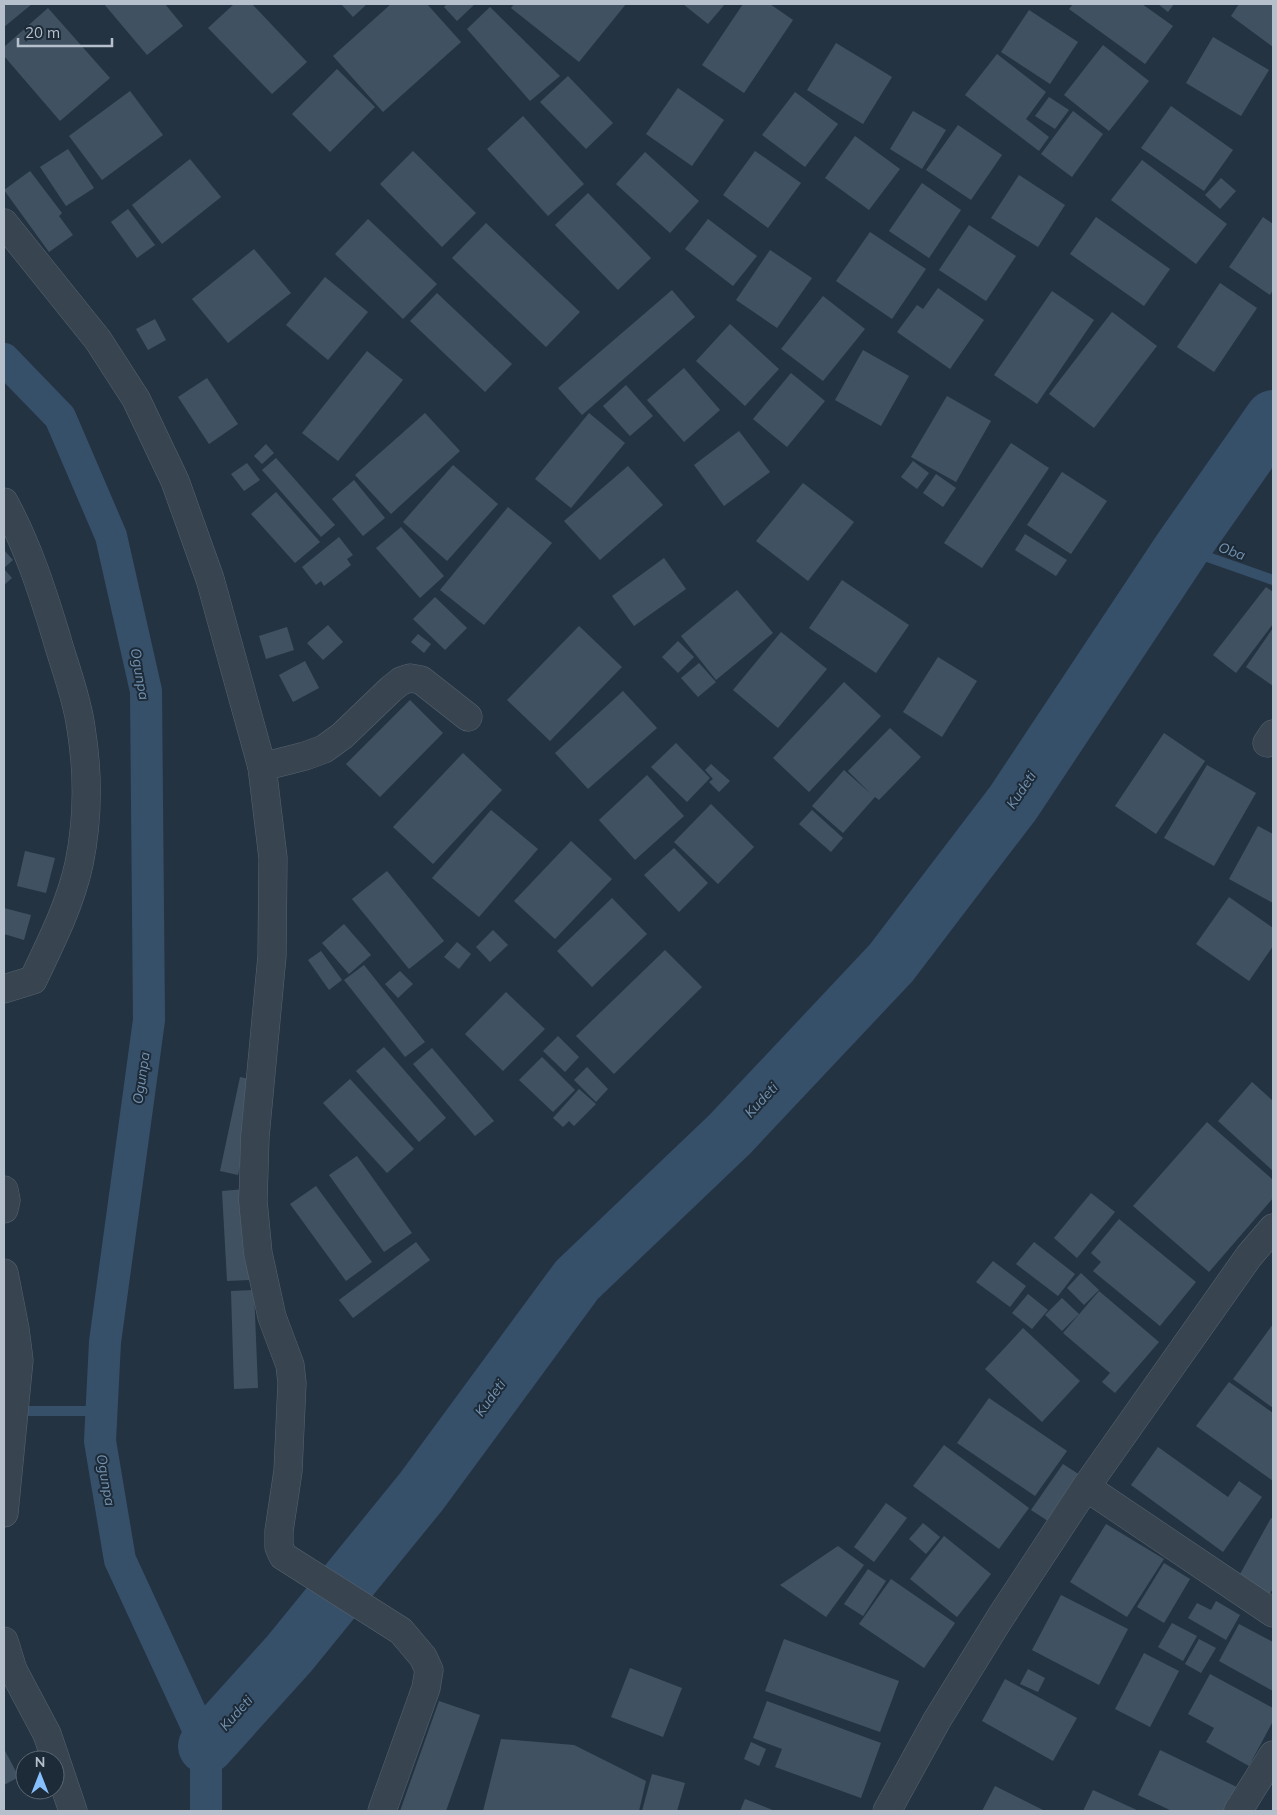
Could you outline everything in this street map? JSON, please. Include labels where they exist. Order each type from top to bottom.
[{"type":"street","points":[[4,222],[98,340],[136,398],[175,481],[210,579],[262,767],[273,858],[272,956],[255,1137],[253,1201],[258,1254],[272,1317],[290,1365],[292,1383],[288,1471],[279,1531],[279,1547],[283,1556],[401,1631],[423,1657],[429,1670],[426,1688],[382,1811]]},
{"type":"street","points":[[4,502],[18,528],[43,592],[68,678],[81,727],[87,799],[79,863],[64,915],[33,980],[4,989]]},
{"type":"street","points":[[262,767],[324,749],[342,736],[401,680],[410,678],[421,680],[468,717]]},
{"type":"street","points":[[4,1190],[6,1200],[4,1209]]},
{"type":"street","points":[[890,1810],[937,1720],[1000,1618],[1086,1487],[1249,1256],[1273,1228]]},
{"type":"street","points":[[4,1273],[20,1360],[4,1513]]},
{"type":"street","points":[[1086,1487],[1273,1613]]},
{"type":"street","points":[[4,1641],[13,1670],[47,1734],[73,1811]]},
{"type":"street","points":[[1238,1811],[1273,1755]]},
{"type":"building","points":[[4,4],[32,4],[4,27]]},
{"type":"building","points":[[104,4],[165,4],[183,26],[147,55]]},
{"type":"building","points":[[234,4],[252,4],[307,62],[272,94],[208,28]]},
{"type":"building","points":[[341,4],[367,4],[353,17]]},
{"type":"building","points":[[391,4],[427,4],[461,42],[383,112],[333,56]]},
{"type":"building","points":[[447,4],[475,4],[457,21],[444,7]]},
{"type":"building","points":[[514,4],[626,4],[579,62],[511,8]]},
{"type":"building","points":[[683,4],[725,4],[708,24]]},
{"type":"building","points":[[743,4],[770,4],[793,20],[744,93],[702,65]]},
{"type":"building","points":[[1073,4],[1142,4],[1173,26],[1145,64],[1069,9]]},
{"type":"building","points":[[1158,4],[1174,4],[1168,12]]},
{"type":"building","points":[[1239,4],[1273,4],[1273,47],[1231,16]]},
{"type":"building","points":[[490,7],[560,76],[530,101],[467,29]]},
{"type":"building","points":[[48,8],[110,78],[60,121],[4,56],[4,47]]},
{"type":"building","points":[[1029,10],[1078,42],[1050,84],[1001,52]]},
{"type":"building","points":[[1213,37],[1269,70],[1241,116],[1186,83]]},
{"type":"building","points":[[836,43],[892,77],[863,124],[807,90]]},
{"type":"building","points":[[1103,45],[1149,81],[1109,131],[1064,95]]},
{"type":"building","points":[[997,54],[1046,92],[1026,119],[1049,137],[1039,151],[965,95]]},
{"type":"building","points":[[337,69],[375,107],[330,152],[292,114]]},
{"type":"building","points":[[568,76],[613,123],[586,149],[540,102]]},
{"type":"building","points":[[678,88],[724,120],[692,166],[646,134]]},
{"type":"building","points":[[130,91],[163,135],[102,180],[69,136]]},
{"type":"building","points":[[795,92],[838,124],[805,167],[762,135]]},
{"type":"building","points":[[1049,97],[1069,110],[1055,129],[1035,116]]},
{"type":"building","points":[[1171,106],[1233,150],[1204,191],[1141,148]]},
{"type":"building","points":[[913,111],[946,130],[922,169],[890,149]]},
{"type":"building","points":[[1073,111],[1103,134],[1072,177],[1041,154]]},
{"type":"building","points":[[523,116],[584,184],[548,216],[487,149]]},
{"type":"building","points":[[958,125],[1002,155],[971,200],[926,170]]},
{"type":"building","points":[[855,136],[900,169],[869,210],[825,178]]},
{"type":"building","points":[[68,149],[94,188],[66,206],[40,167]]},
{"type":"building","points":[[413,151],[476,213],[442,247],[380,184]]},
{"type":"building","points":[[755,151],[801,183],[768,228],[723,195]]},
{"type":"building","points":[[645,152],[699,201],[670,233],[616,184]]},
{"type":"building","points":[[190,159],[221,197],[162,244],[132,205]]},
{"type":"building","points":[[1142,160],[1227,224],[1196,264],[1111,200]]},
{"type":"building","points":[[30,171],[62,213],[59,216],[73,235],[49,252],[4,190]]},
{"type":"building","points":[[1019,175],[1065,205],[1038,247],[991,218]]},
{"type":"building","points":[[1221,178],[1236,191],[1220,209],[1205,195]]},
{"type":"building","points":[[922,183],[961,210],[929,258],[889,231]]},
{"type":"building","points":[[588,193],[651,258],[618,290],[555,225]]},
{"type":"building","points":[[128,209],[155,245],[137,258],[111,222]]},
{"type":"building","points":[[1096,217],[1170,269],[1144,306],[1070,254]]},
{"type":"building","points":[[1263,217],[1273,224],[1273,290],[1270,295],[1229,267]]},
{"type":"building","points":[[368,219],[437,284],[403,319],[335,254]]},
{"type":"building","points":[[708,219],[757,256],[733,286],[685,249]]},
{"type":"building","points":[[486,223],[580,312],[546,347],[452,258]]},
{"type":"building","points":[[969,225],[1016,256],[986,301],[939,270]]},
{"type":"building","points":[[870,232],[926,269],[892,319],[836,281]]},
{"type":"building","points":[[254,249],[291,293],[228,343],[192,299]]},
{"type":"building","points":[[770,250],[812,278],[777,328],[736,300]]},
{"type":"building","points":[[325,277],[368,312],[328,360],[286,325]]},
{"type":"building","points":[[1220,283],[1257,308],[1214,372],[1177,347]]},
{"type":"building","points":[[938,288],[984,320],[950,369],[897,332],[917,305],[923,309]]},
{"type":"building","points":[[672,290],[695,317],[582,415],[558,388]]},
{"type":"building","points":[[1052,291],[1094,320],[1037,404],[994,375]]},
{"type":"building","points":[[437,293],[512,364],[485,392],[410,321]]},
{"type":"building","points":[[823,296],[865,329],[823,381],[781,349]]},
{"type":"building","points":[[1112,312],[1157,346],[1094,428],[1049,394]]},
{"type":"building","points":[[155,319],[166,340],[148,350],[136,329]]},
{"type":"building","points":[[730,324],[779,369],[745,406],[696,361]]},
{"type":"building","points":[[863,350],[909,376],[881,426],[835,400]]},
{"type":"building","points":[[367,351],[403,380],[338,461],[302,433]]},
{"type":"building","points":[[684,368],[720,410],[684,442],[647,400]]},
{"type":"building","points":[[791,373],[825,401],[787,447],[753,419]]},
{"type":"building","points":[[207,378],[238,424],[209,444],[178,397]]},
{"type":"building","points":[[626,385],[653,416],[630,436],[603,406]]},
{"type":"building","points":[[947,396],[991,421],[956,482],[911,457]]},
{"type":"building","points":[[425,413],[460,451],[391,514],[355,475]]},
{"type":"building","points":[[589,413],[625,443],[571,508],[535,479]]},
{"type":"building","points":[[739,431],[770,472],[724,506],[694,465]]},
{"type":"building","points":[[1011,443],[1049,468],[982,568],[944,543]]},
{"type":"building","points":[[266,444],[274,453],[262,464],[254,456]]},
{"type":"building","points":[[276,458],[335,525],[321,537],[262,470]]},
{"type":"building","points":[[913,461],[929,473],[917,489],[901,477]]},
{"type":"building","points":[[247,463],[260,480],[244,491],[231,474]]},
{"type":"building","points":[[453,465],[498,504],[447,561],[403,522]]},
{"type":"building","points":[[628,466],[663,505],[600,560],[564,521]]},
{"type":"building","points":[[1062,472],[1107,501],[1071,554],[1027,525]]},
{"type":"building","points":[[936,474],[956,488],[943,507],[923,493]]},
{"type":"building","points":[[354,480],[385,518],[363,536],[332,499]]},
{"type":"building","points":[[803,483],[854,522],[808,581],[756,541]]},
{"type":"building","points":[[276,492],[320,542],[295,563],[251,514]]},
{"type":"building","points":[[508,507],[552,543],[484,625],[440,590]]},
{"type":"building","points":[[401,527],[444,576],[420,598],[376,548]]},
{"type":"building","points":[[1025,534],[1067,560],[1056,576],[1015,550]]},
{"type":"building","points":[[339,537],[353,555],[347,559],[351,565],[324,586],[321,581],[316,585],[302,567]]},
{"type":"building","points":[[4,550],[13,560],[4,568]]},
{"type":"building","points":[[664,558],[686,589],[634,626],[612,596]]},
{"type":"building","points":[[4,569],[12,578],[4,585]]},
{"type":"building","points":[[842,580],[909,625],[876,673],[809,628]]},
{"type":"building","points":[[1266,587],[1273,592],[1273,624],[1236,673],[1213,655]]},
{"type":"building","points":[[737,590],[773,633],[716,680],[681,636]]},
{"type":"building","points":[[435,597],[467,628],[445,650],[413,619]]},
{"type":"building","points":[[328,625],[343,642],[323,660],[307,643]]},
{"type":"building","points":[[579,626],[622,667],[550,741],[507,700]]},
{"type":"building","points":[[287,627],[294,650],[266,659],[259,636]]},
{"type":"building","points":[[1273,628],[1273,686],[1246,667]]},
{"type":"building","points":[[781,632],[827,669],[778,728],[733,690]]},
{"type":"building","points":[[418,634],[431,644],[424,653],[411,642]]},
{"type":"building","points":[[678,641],[694,657],[678,673],[662,657]]},
{"type":"building","points":[[938,657],[977,681],[942,737],[903,712]]},
{"type":"building","points":[[305,661],[319,688],[293,702],[279,675]]},
{"type":"building","points":[[699,663],[716,682],[698,697],[681,678]]},
{"type":"building","points":[[844,682],[881,716],[809,792],[773,758]]},
{"type":"building","points":[[623,691],[657,728],[588,789],[555,753]]},
{"type":"building","points":[[410,700],[443,733],[380,797],[346,764]]},
{"type":"building","points":[[890,728],[921,757],[879,800],[875,797],[843,833],[812,806],[844,770],[871,794],[848,771]]},
{"type":"building","points":[[1164,733],[1205,761],[1156,834],[1115,806]]},
{"type":"building","points":[[676,743],[710,778],[687,802],[651,767]]},
{"type":"building","points":[[463,753],[502,790],[433,864],[393,827]]},
{"type":"building","points":[[711,764],[730,781],[719,792],[709,782],[713,779],[705,770]]},
{"type":"building","points":[[1207,765],[1256,793],[1214,866],[1164,838]]},
{"type":"building","points":[[647,775],[684,816],[635,860],[599,820]]},
{"type":"building","points":[[711,804],[754,847],[718,884],[674,842]]},
{"type":"building","points":[[491,810],[538,849],[479,917],[432,878]]},
{"type":"building","points":[[812,810],[843,838],[831,852],[799,824]]},
{"type":"building","points":[[1258,826],[1273,834],[1273,903],[1229,879]]},
{"type":"building","points":[[571,841],[612,879],[555,939],[514,901]]},
{"type":"building","points":[[674,848],[708,883],[679,912],[644,875]]},
{"type":"building","points":[[25,851],[55,858],[46,893],[17,886]]},
{"type":"building","points":[[387,871],[444,941],[409,969],[352,899]]},
{"type":"building","points":[[1229,897],[1273,928],[1273,946],[1249,981],[1196,944]]},
{"type":"building","points":[[612,898],[647,934],[592,987],[557,951]]},
{"type":"building","points":[[4,908],[31,915],[24,940],[4,934]]},
{"type":"building","points":[[344,924],[371,955],[349,974],[322,943]]},
{"type":"building","points":[[493,930],[508,945],[490,962],[476,947]]},
{"type":"building","points":[[457,942],[471,954],[459,969],[444,957]]},
{"type":"building","points":[[665,950],[702,987],[614,1074],[576,1036]]},
{"type":"building","points":[[321,951],[342,980],[329,990],[308,960]]},
{"type":"building","points":[[364,965],[425,1042],[405,1057],[344,980]]},
{"type":"building","points":[[400,971],[413,984],[398,998],[385,984]]},
{"type":"building","points":[[506,992],[545,1029],[503,1071],[465,1034]]},
{"type":"building","points":[[558,1036],[579,1057],[565,1072],[543,1051]]},
{"type":"building","points":[[384,1047],[446,1118],[419,1142],[356,1071]]},
{"type":"building","points":[[432,1048],[494,1121],[475,1136],[413,1064]]},
{"type":"building","points":[[542,1057],[575,1090],[553,1112],[519,1080]]},
{"type":"building","points":[[587,1067],[608,1089],[596,1102],[574,1080]]},
{"type":"building","points":[[240,1077],[259,1081],[238,1175],[220,1171]]},
{"type":"building","points":[[350,1079],[414,1149],[387,1173],[323,1103]]},
{"type":"building","points":[[1252,1082],[1273,1101],[1273,1171],[1218,1121]]},
{"type":"building","points":[[579,1089],[596,1104],[574,1126],[569,1121],[563,1127],[553,1118]]},
{"type":"building","points":[[1207,1122],[1273,1180],[1273,1198],[1209,1272],[1133,1206]]},
{"type":"building","points":[[357,1156],[412,1233],[384,1252],[329,1175]]},
{"type":"building","points":[[316,1186],[372,1262],[346,1281],[290,1204]]},
{"type":"building","points":[[245,1189],[250,1280],[227,1281],[222,1191]]},
{"type":"building","points":[[1091,1193],[1115,1212],[1077,1258],[1054,1238]]},
{"type":"building","points":[[1119,1219],[1196,1282],[1160,1326],[1093,1271],[1101,1262],[1091,1253]]},
{"type":"building","points":[[416,1242],[430,1260],[353,1318],[339,1300]]},
{"type":"building","points":[[1034,1242],[1075,1274],[1058,1296],[1016,1264]]},
{"type":"building","points":[[993,1261],[1026,1286],[1010,1307],[976,1282]]},
{"type":"building","points":[[1081,1273],[1099,1290],[1084,1305],[1067,1288]]},
{"type":"building","points":[[254,1290],[258,1388],[234,1389],[231,1291]]},
{"type":"building","points":[[1099,1291],[1159,1342],[1115,1393],[1102,1382],[1110,1373],[1063,1333]]},
{"type":"building","points":[[1028,1294],[1048,1310],[1032,1329],[1012,1313]]},
{"type":"building","points":[[1062,1298],[1079,1314],[1062,1331],[1045,1315]]},
{"type":"building","points":[[1273,1324],[1273,1408],[1233,1379]]},
{"type":"building","points":[[1023,1328],[1080,1381],[1042,1422],[985,1369]]},
{"type":"building","points":[[1229,1382],[1273,1413],[1273,1481],[1196,1426]]},
{"type":"building","points":[[989,1398],[1067,1451],[1035,1496],[957,1443]]},
{"type":"building","points":[[944,1445],[1029,1508],[999,1549],[913,1486]]},
{"type":"building","points":[[1158,1447],[1228,1497],[1239,1481],[1262,1497],[1223,1552],[1131,1485]]},
{"type":"building","points":[[1063,1464],[1080,1475],[1048,1521],[1031,1510]]},
{"type":"building","points":[[886,1503],[907,1518],[874,1562],[854,1547]]},
{"type":"building","points":[[1271,1518],[1273,1519],[1273,1588],[1270,1594],[1239,1576]]},
{"type":"building","points":[[923,1523],[940,1537],[926,1554],[909,1539]]},
{"type":"building","points":[[1106,1524],[1164,1559],[1127,1617],[1070,1582]]},
{"type":"building","points":[[944,1536],[991,1574],[957,1617],[910,1579]]},
{"type":"building","points":[[838,1546],[864,1565],[826,1617],[780,1585]]},
{"type":"building","points":[[1164,1563],[1190,1579],[1164,1623],[1137,1607]]},
{"type":"building","points":[[868,1569],[886,1581],[863,1616],[844,1604]]},
{"type":"building","points":[[891,1579],[955,1623],[924,1668],[859,1624]]},
{"type":"building","points":[[1061,1595],[1128,1629],[1099,1685],[1032,1650]]},
{"type":"building","points":[[1216,1601],[1240,1615],[1226,1640],[1188,1618],[1197,1603],[1211,1610]]},
{"type":"building","points":[[1172,1623],[1197,1636],[1183,1661],[1158,1647]]},
{"type":"building","points":[[1239,1624],[1273,1642],[1273,1691],[1219,1661]]},
{"type":"building","points":[[784,1639],[899,1681],[880,1732],[765,1691]]},
{"type":"building","points":[[1199,1639],[1216,1648],[1201,1673],[1185,1664]]},
{"type":"building","points":[[1144,1653],[1179,1671],[1150,1727],[1115,1709]]},
{"type":"building","points":[[630,1668],[682,1688],[663,1737],[611,1717]]},
{"type":"building","points":[[1028,1669],[1045,1678],[1038,1692],[1020,1684]]},
{"type":"building","points":[[1210,1674],[1273,1708],[1273,1721],[1249,1766],[1206,1742],[1214,1728],[1188,1714]]},
{"type":"building","points":[[1005,1679],[1077,1718],[1053,1761],[982,1721]]},
{"type":"building","points":[[439,1701],[480,1715],[446,1811],[400,1811]]},
{"type":"building","points":[[767,1701],[881,1743],[861,1798],[775,1767],[782,1749],[753,1738]]},
{"type":"building","points":[[501,1739],[574,1745],[646,1781],[639,1811],[483,1811]]},
{"type":"building","points":[[751,1742],[766,1749],[759,1766],[744,1759]]},
{"type":"building","points":[[4,1749],[15,1770],[15,1779],[4,1785]]},
{"type":"building","points":[[1160,1750],[1241,1789],[1231,1811],[1172,1811],[1138,1795]]},
{"type":"building","points":[[652,1774],[685,1783],[677,1811],[642,1811]]},
{"type":"building","points":[[995,1786],[1045,1811],[982,1811]]},
{"type":"building","points":[[1093,1790],[1139,1811],[1083,1811]]},
{"type":"building","points":[[745,1799],[775,1811],[740,1811]]},
{"type":"waterway","name":"Ogunpa","points":[[4,359],[60,417],[111,536],[146,691],[149,1020],[105,1342],[100,1441],[120,1560],[206,1746],[206,1811]]},
{"type":"waterway","name":"Kudeti","points":[[206,1746],[289,1654],[421,1492],[577,1280],[730,1134],[891,963],[1013,803],[1182,548],[1273,418]]},
{"type":"waterway","name":"Oba","points":[[1182,548],[1273,580]]},
{"type":"waterway","points":[[15,1411],[101,1411]]}]
